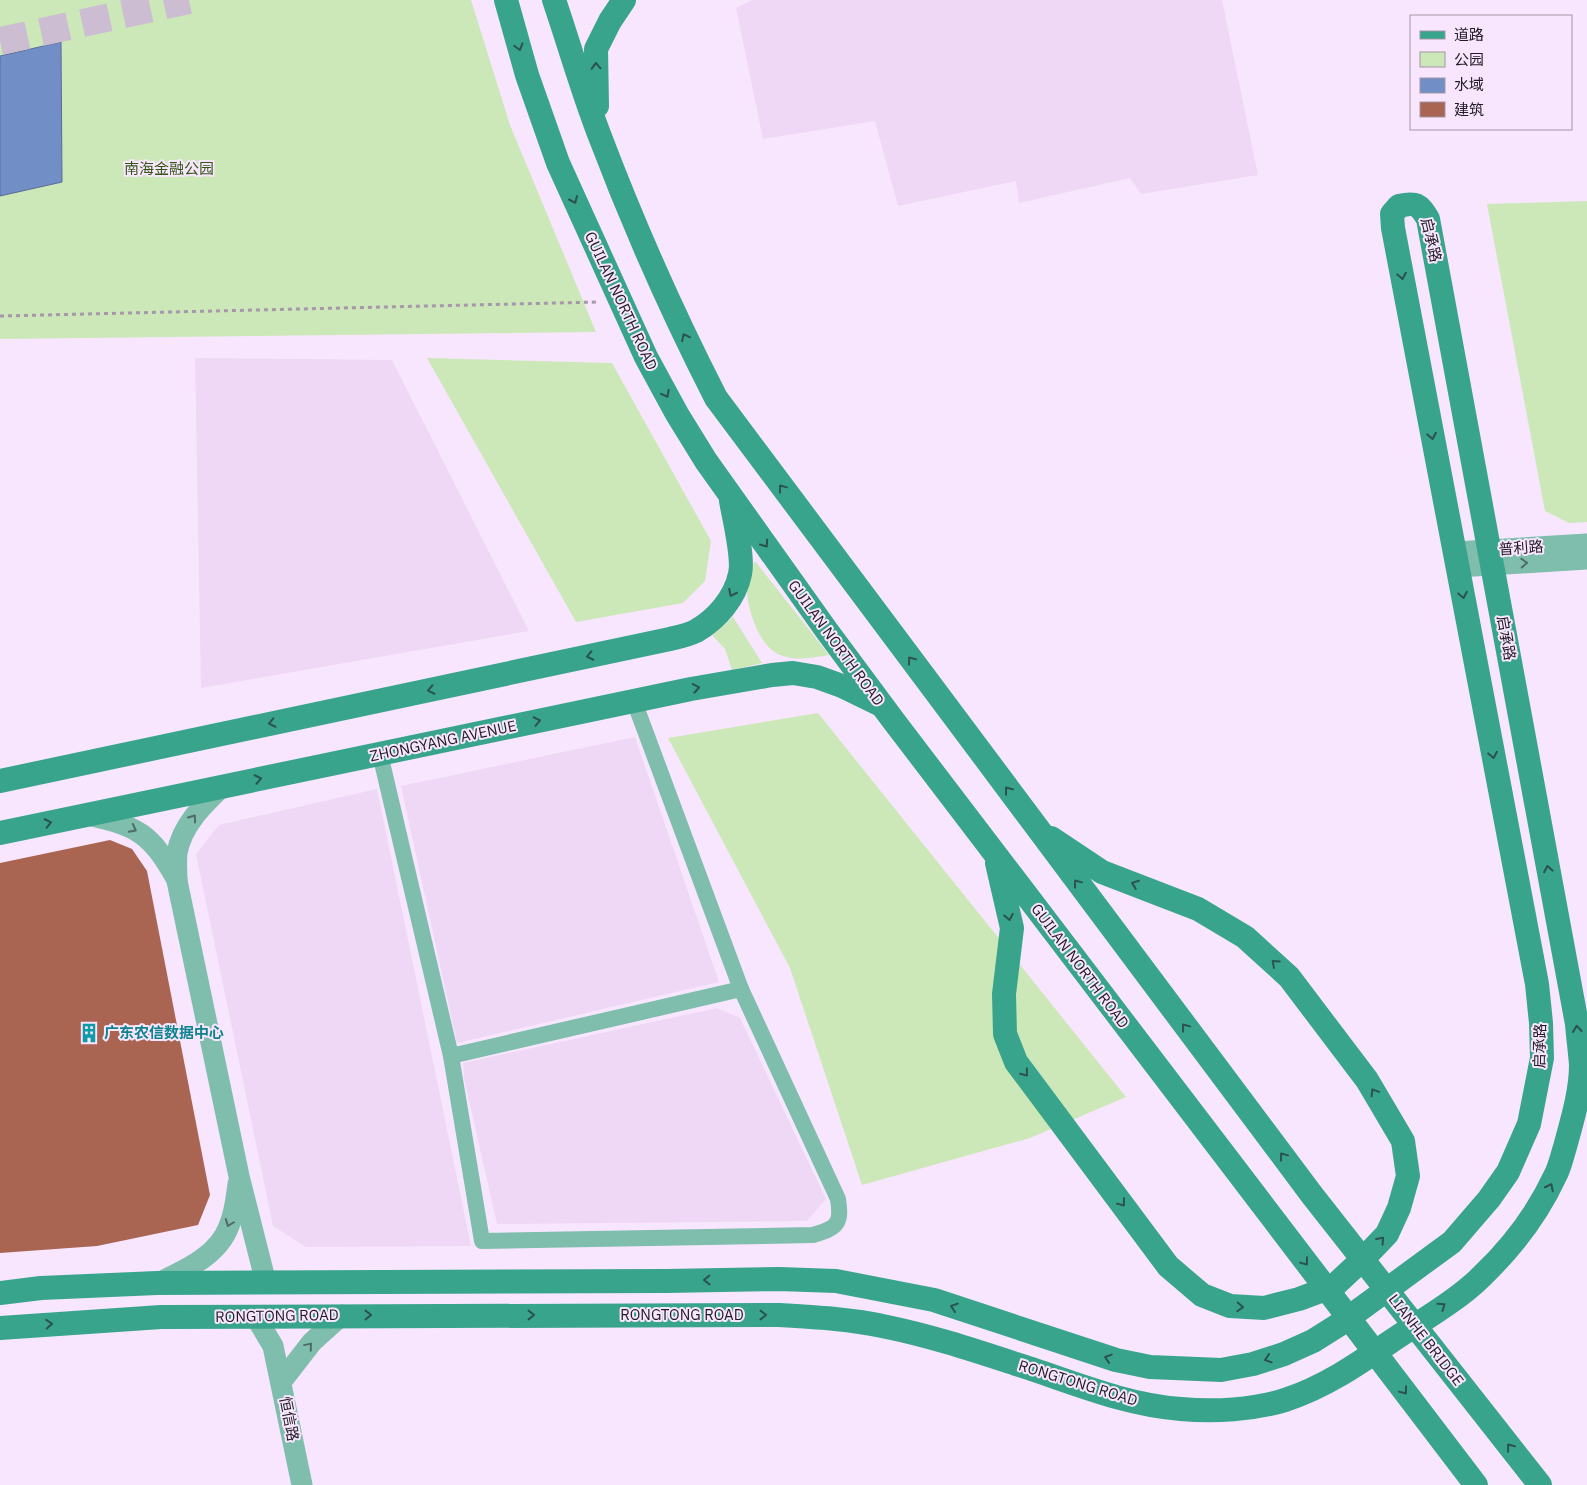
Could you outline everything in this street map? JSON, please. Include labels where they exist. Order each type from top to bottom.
[{"type":"main road","name":"GUILAN NORTH ROAD","points":[[506,0],[527,75],[558,163],[620,302],[646,357],[677,414],[729,494],[882,705],[1476,1485]]},
{"type":"main road","points":[[554,0],[598,133],[650,260],[685,338],[716,398],[1037,829],[1102,872],[1198,909],[1245,937],[1289,977],[1367,1080],[1404,1141],[1408,1176],[1398,1208],[1386,1234],[1334,1286],[1264,1308],[1230,1306],[1202,1295],[1168,1266],[1016,1062],[1005,1034],[1004,994],[1012,928],[994,852]]},
{"type":"main road","points":[[598,133],[596,48],[610,21],[624,0]]},
{"type":"main road","name":"启承路","points":[[266,1283],[666,1282],[779,1278],[836,1281],[934,1300],[1116,1360],[1150,1367],[1184,1370],[1221,1370],[1253,1364],[1284,1354],[1313,1341],[1340,1324],[1452,1242],[1489,1199],[1508,1172],[1529,1124],[1542,1050],[1537,984],[1393,228],[1392,214],[1399,206],[1412,203],[1421,207],[1428,219],[1577,1024],[1581,1067],[1577,1100],[1557,1173],[1544,1199],[1524,1228],[1481,1277],[1344,1373]]},
{"type":"main road","points":[[0,781],[670,639],[695,631],[717,616],[733,594],[740,573],[739,548],[729,494]]},
{"type":"main road","name":"ZHONGYANG AVENUE","points":[[0,833],[634,701],[772,675],[793,673],[817,677],[842,686],[882,705]]},
{"type":"main road","name":"LIANHE BRIDGE","points":[[1037,829],[1312,1196],[1540,1485]]},
{"type":"main road","points":[[0,1293],[41,1288],[157,1283],[266,1283]]},
{"type":"main road","name":"RONGTONG ROAD","points":[[0,1328],[161,1317],[778,1315],[833,1318],[884,1326],[931,1337],[1112,1396],[1181,1409],[1218,1410],[1282,1401],[1315,1388],[1344,1373]]},
{"type":"street","name":"普利路","points":[[1456,560],[1587,544]]},
{"type":"street","name":"普利路","points":[[1491,557],[1587,559]]},
{"type":"street","points":[[380,754],[450,1056],[482,1241],[813,1235],[829,1230],[837,1225],[840,1214],[838,1199],[741,989],[634,701]]},
{"type":"street","points":[[223,786],[195,815],[184,831],[177,854],[177,881],[239,1176],[266,1283]]},
{"type":"street","points":[[87,815],[119,822],[140,832],[155,846],[177,881]]},
{"type":"street","points":[[450,1056],[741,989]]},
{"type":"street","points":[[157,1283],[188,1268],[208,1254],[220,1241],[229,1227],[235,1206],[239,1176]]},
{"type":"street","name":"恒信路","points":[[302,1485],[281,1382],[312,1342],[342,1315]]},
{"type":"street","points":[[255,1316],[273,1346],[281,1382]]},
{"type":"path","points":[[0,316],[620,302]]},
{"type":"shaded area","points":[[752,0],[1222,0],[1258,175],[1141,194],[1130,178],[1019,203],[1016,181],[898,206],[875,121],[763,139],[736,8]]},
{"type":"shaded area","points":[[195,358],[392,360],[529,631],[201,688]]},
{"type":"shaded area","points":[[635,737],[719,982],[457,1043],[401,786]]},
{"type":"shaded area","points":[[377,789],[471,1246],[306,1247],[273,1226],[196,854],[219,825]]},
{"type":"shaded area","points":[[717,1008],[740,1018],[826,1199],[807,1221],[497,1224],[464,1078],[463,1063]]},
{"type":"green space","name":"南海金融公园","points":[[0,0],[471,0],[510,125],[596,332],[0,339]]},
{"type":"green space","points":[[1587,201],[1587,522],[1569,523],[1545,511],[1487,204]]},
{"type":"green space","points":[[427,358],[612,363],[711,541],[705,581],[683,603],[576,622]]},
{"type":"green space","points":[[755,561],[829,655],[788,658],[776,653],[764,641],[754,623],[747,595],[748,580]]},
{"type":"green space","points":[[733,617],[762,663],[732,670],[725,649],[712,635]]},
{"type":"green space","points":[[818,713],[1126,1097],[1030,1138],[862,1185],[790,968],[668,738]]},
{"type":"water","points":[[61,42],[62,182],[0,196],[0,56]]},
{"type":"building","name":"广东农信数据中心","points":[[110,840],[132,849],[147,871],[210,1195],[198,1225],[97,1246],[0,1253],[0,863]]},
{"type":"tunnel","points":[[0,41],[189,0]]},
{"type":"place","name":"广东农信数据中心","points":[[89,1033]]}]
